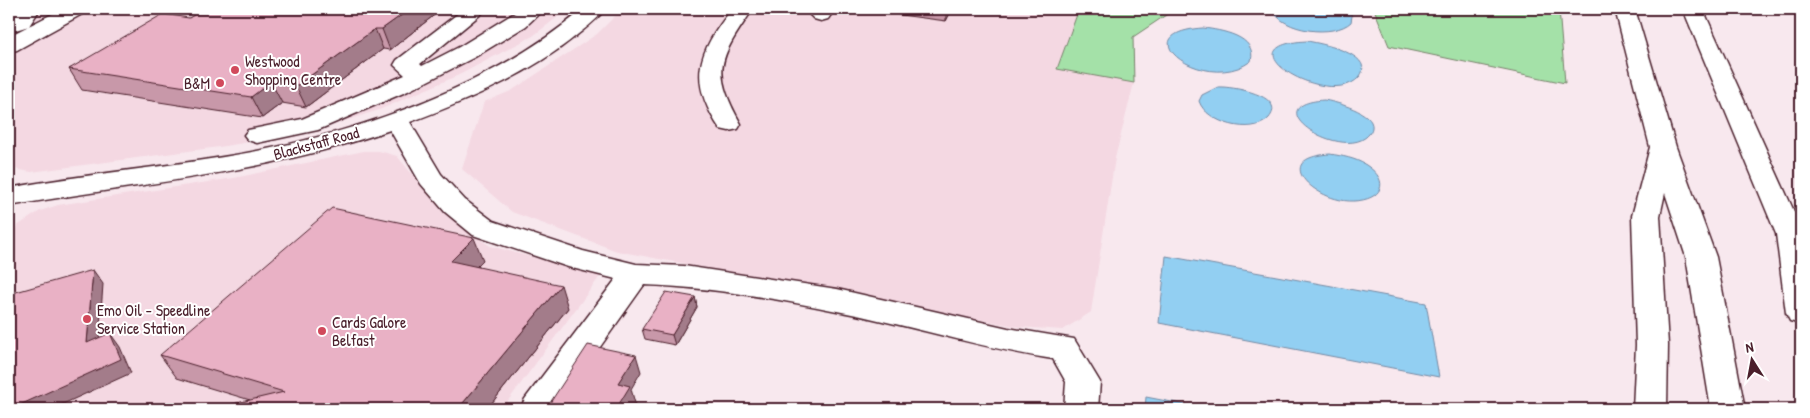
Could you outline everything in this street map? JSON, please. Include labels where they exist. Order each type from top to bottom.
[{"type":"main road","points":[[9,26],[21,21],[30,9]]},
{"type":"main road","points":[[9,44],[77,9]]},
{"type":"main road","points":[[421,75],[405,66],[477,9]]},
{"type":"main road","points":[[257,135],[309,125],[421,75],[467,52],[534,9]]},
{"type":"main road","name":"Blackstaff Road","points":[[9,197],[52,188],[224,165],[302,150],[397,121],[485,83],[552,44],[595,9]]},
{"type":"main road","points":[[729,124],[712,88],[710,61],[720,38],[743,9]]},
{"type":"main road","points":[[1625,9],[1664,147],[1701,257],[1728,409]]},
{"type":"main road","points":[[1693,9],[1796,240],[1801,314]]},
{"type":"main road","points":[[397,121],[430,178],[455,206],[483,228],[578,260],[636,274],[684,276],[837,300],[1008,340],[1063,348],[1084,382],[1081,409]]},
{"type":"main road","points":[[1650,409],[1652,345],[1646,216],[1664,147]]},
{"type":"main road","points":[[537,409],[636,274]]},
{"type":"shaded area","points":[[9,9],[568,9],[533,36],[461,74],[379,110],[332,125],[281,137],[219,147],[31,172],[9,168]]},
{"type":"shaded area","points":[[622,9],[1079,9],[1057,69],[1134,83],[1115,158],[1091,312],[1063,330],[1019,327],[617,251],[512,212],[462,169],[484,102],[511,91],[597,34]]},
{"type":"shaded area","points":[[364,151],[379,151],[397,156],[446,215],[490,246],[601,275],[502,409],[9,409],[9,236],[17,226],[40,211],[58,205],[234,178]]},
{"type":"green space","points":[[1079,9],[1182,9],[1169,13],[1133,37],[1134,83],[1057,69]]},
{"type":"green space","points":[[1374,9],[1559,9],[1565,83],[1389,46]]},
{"type":"water","points":[[1272,9],[1348,9],[1352,16],[1351,22],[1343,27],[1333,30],[1309,30],[1286,23]]},
{"type":"water","points":[[1203,28],[1219,30],[1243,40],[1252,52],[1251,61],[1233,70],[1213,71],[1195,67],[1180,59],[1171,50],[1170,40],[1180,32]]},
{"type":"water","points":[[1307,41],[1333,47],[1353,56],[1360,62],[1363,68],[1360,76],[1346,85],[1328,86],[1308,82],[1290,74],[1278,63],[1274,53],[1283,45]]},
{"type":"water","points":[[1218,87],[1244,90],[1264,98],[1271,103],[1273,110],[1269,118],[1262,123],[1252,126],[1242,126],[1220,121],[1203,109],[1199,101],[1202,95]]},
{"type":"water","points":[[1324,100],[1347,106],[1365,115],[1372,127],[1369,134],[1357,141],[1342,142],[1325,138],[1310,130],[1300,121],[1297,112],[1304,104]]},
{"type":"water","points":[[1330,154],[1357,161],[1374,171],[1381,184],[1377,194],[1363,200],[1340,200],[1313,188],[1304,180],[1300,171],[1302,163],[1312,157]]},
{"type":"water","points":[[1166,256],[1426,303],[1439,377],[1159,323]]},
{"type":"water","points":[[1146,397],[1208,409],[1145,409]]},
{"type":"building","name":"Westwood Shopping Centre","points":[[204,9],[410,9],[382,29],[375,29],[296,86],[271,82],[251,97],[69,69],[163,14],[189,18]]},
{"type":"building","points":[[332,208],[474,238],[451,261],[561,285],[458,409],[212,409],[284,392],[160,355]]},
{"type":"building","points":[[93,270],[87,343],[110,333],[121,359],[11,409],[9,401],[9,294]]},
{"type":"building","points":[[666,292],[695,297],[672,335],[642,329]]},
{"type":"building","points":[[588,345],[636,355],[618,383],[630,386],[616,409],[546,409]]},
{"type":"place","name":"Westwood Shopping Centre","points":[[235,70]]},
{"type":"place","name":"B&M","points":[[220,83]]},
{"type":"place","name":"Emo Oil - Speedline Service Station","points":[[87,319]]},
{"type":"place","name":"Cards Galore Belfast","points":[[322,331]]}]
